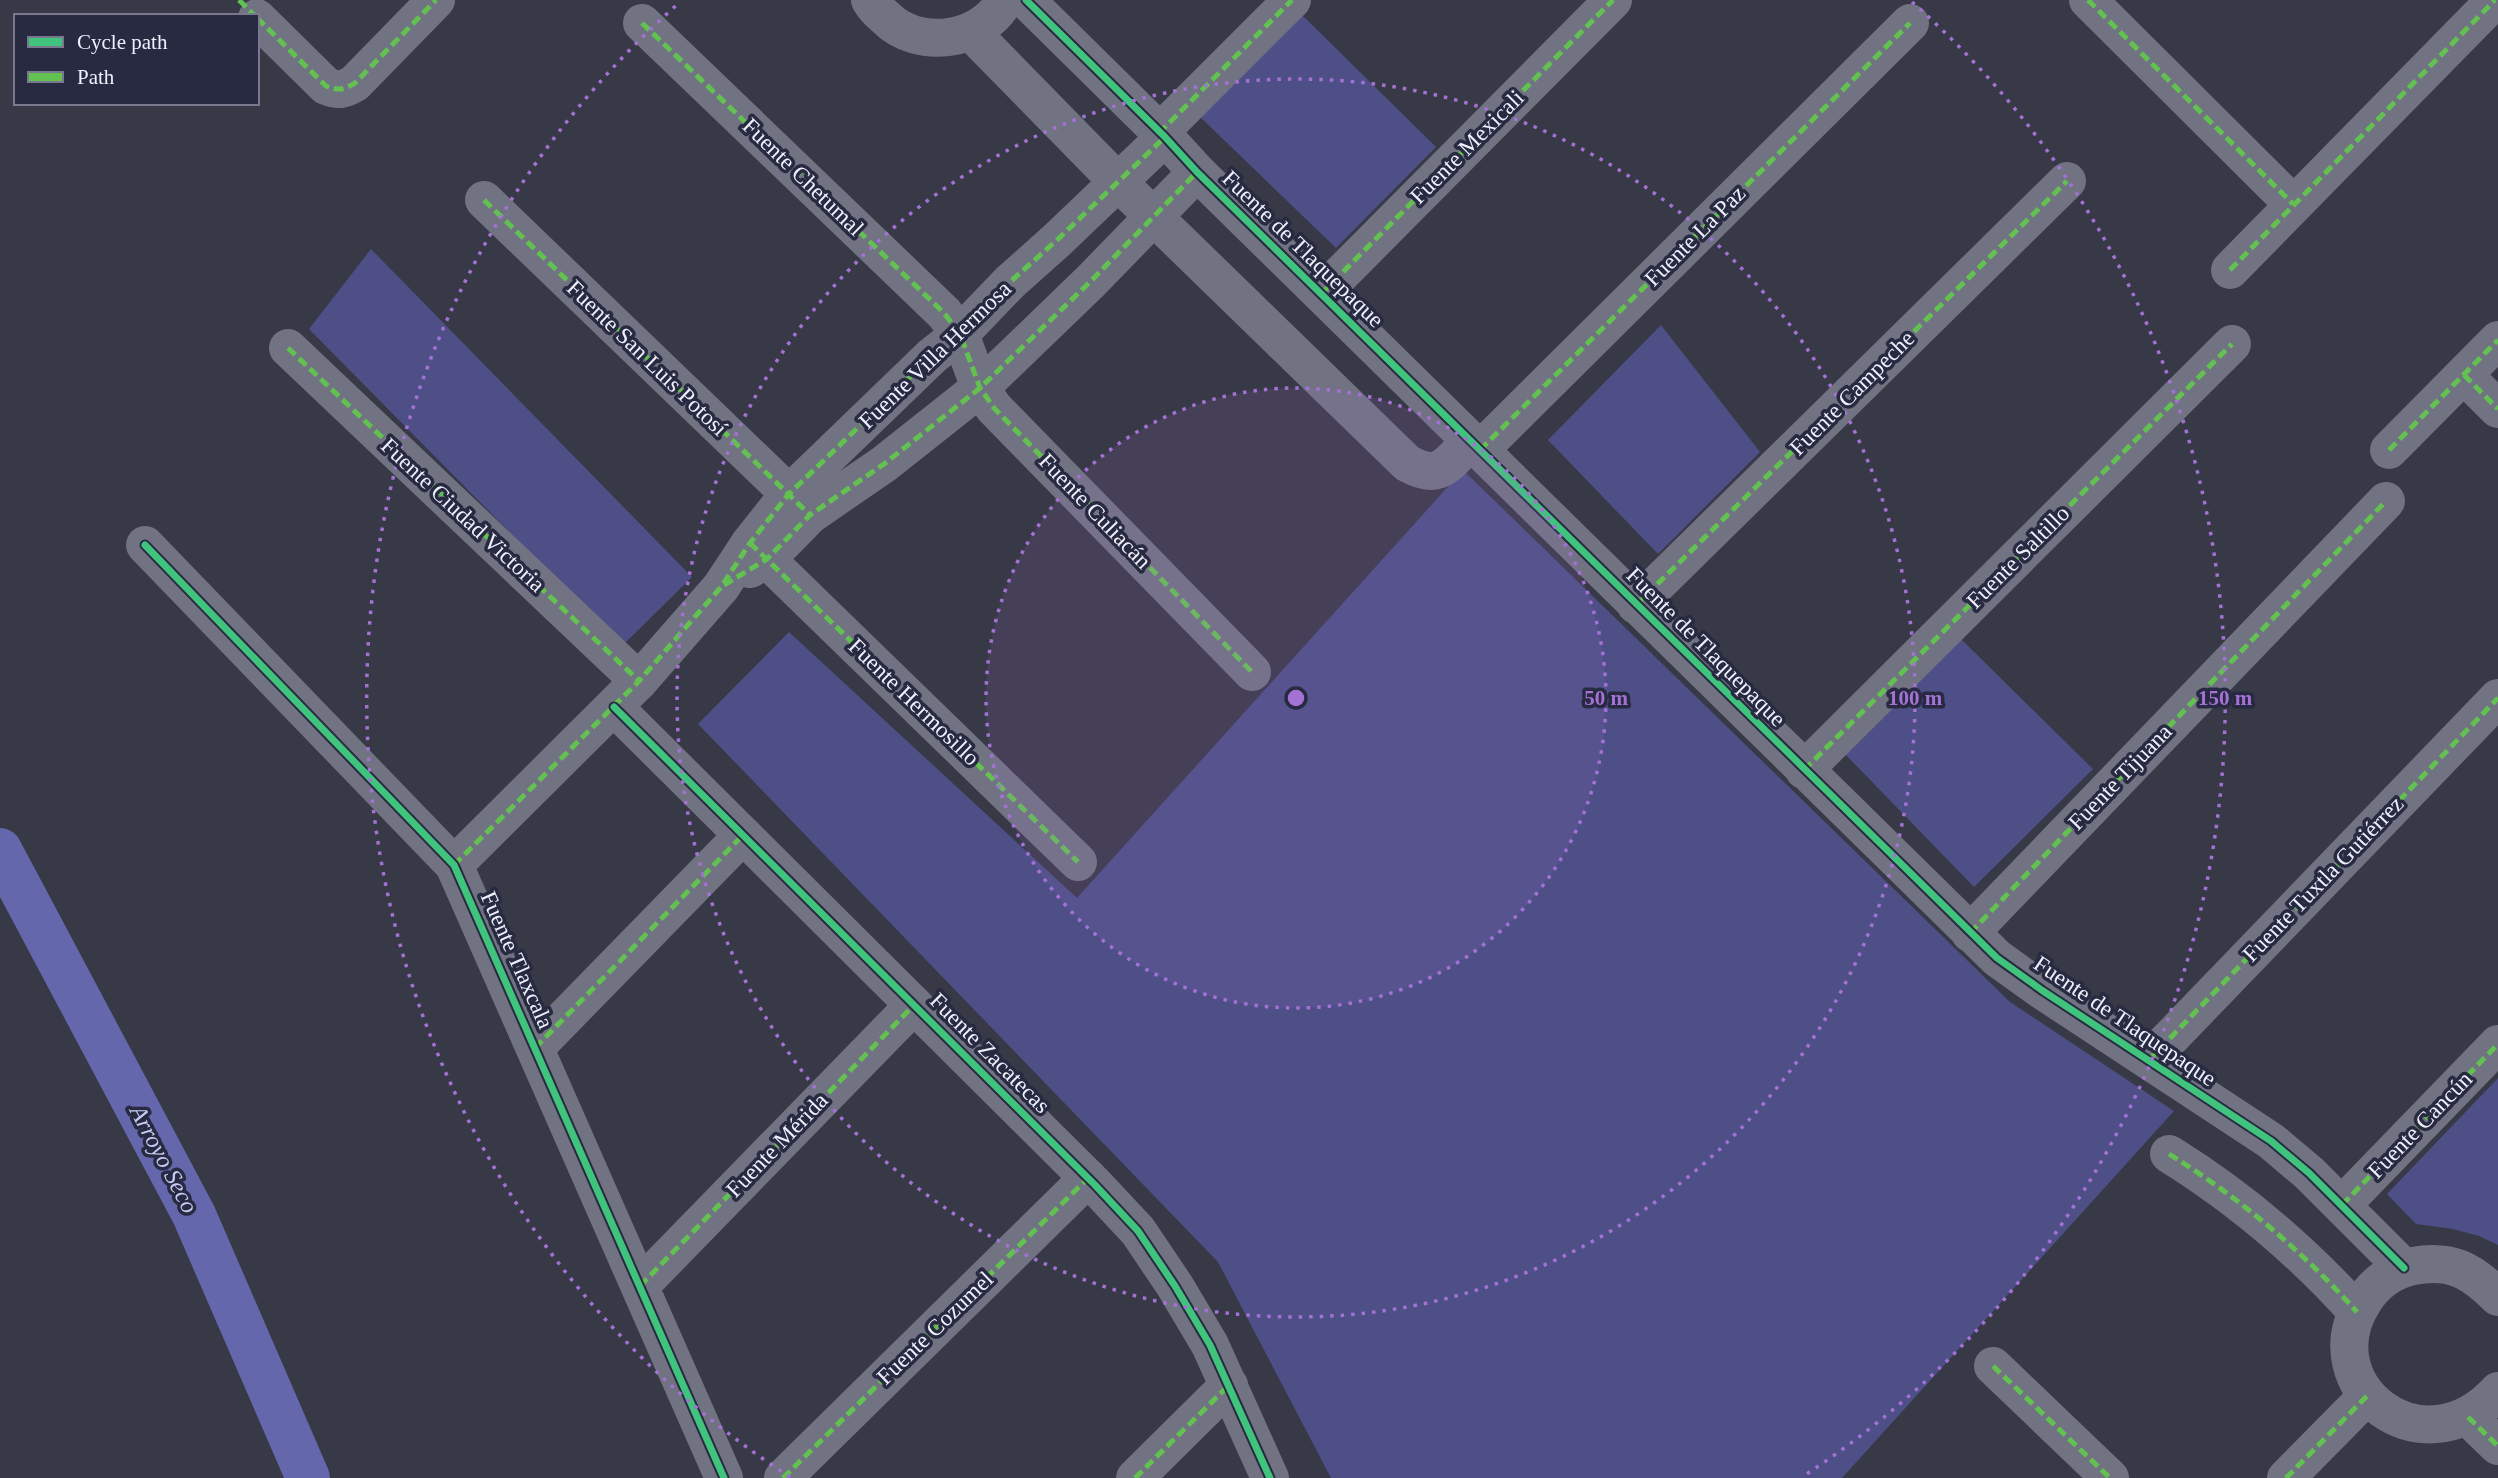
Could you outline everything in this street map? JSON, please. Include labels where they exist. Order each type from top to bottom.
[{"type":"street","points":[[239,0],[253,14]]},
{"type":"street","points":[[259,20],[326,86],[336,90],[346,89],[366,73],[436,0]]},
{"type":"street","points":[[870,0],[892,24],[917,36],[944,38],[971,32],[988,21],[1005,0]]},
{"type":"street","name":"Fuente de Tlaquepaque","points":[[1026,0],[1197,172],[1997,958],[2271,1141],[2309,1173],[2404,1268]]},
{"type":"street","name":"Fuente Villa Hermosa","points":[[454,865],[626,694],[932,356],[960,334],[1010,282],[1117,181],[1292,0]]},
{"type":"street","name":"Fuente Mexicali","points":[[1322,293],[1614,0]]},
{"type":"street","points":[[2230,270],[2495,0]]},
{"type":"street","points":[[2092,1],[2292,204]]},
{"type":"street","name":"Fuente Chetumal","points":[[642,23],[944,313],[960,334]]},
{"type":"street","name":"Fuente La Paz","points":[[1475,445],[1910,23]]},
{"type":"street","points":[[971,32],[1117,181],[1406,463],[1428,472],[1438,471],[1475,445]]},
{"type":"street","name":"Fuente Villa Hermosa","points":[[799,505],[884,464],[980,388],[1058,314],[1197,172]]},
{"type":"street","name":"Fuente Campeche","points":[[1636,605],[2067,181]]},
{"type":"street","name":"Fuente San Luis Potosí","points":[[484,200],[799,505]]},
{"type":"street","name":"Fuente Culiacán","points":[[960,334],[980,388],[994,408],[1252,672]]},
{"type":"street","points":[[2389,450],[2498,340]]},
{"type":"street","name":"Fuente Saltillo","points":[[1804,770],[2232,344]]},
{"type":"street","name":"Fuente Ciudad Victoria","points":[[288,348],[626,694]]},
{"type":"street","points":[[2464,375],[2498,409]]},
{"type":"street","name":"Fuente Tijuana","points":[[1970,933],[2386,501]]},
{"type":"street","name":"Fuente Tlaxcala","points":[[145,545],[454,865],[724,1478]]},
{"type":"street","name":"Fuente Hermosillo","points":[[758,551],[1078,862]]},
{"type":"street","name":"Fuente Zacatecas","points":[[626,694],[743,835],[1138,1231],[1210,1345],[1270,1478]]},
{"type":"street","name":"Fuente Tuxtla Gutiérrez","points":[[2149,1060],[2498,698]]},
{"type":"street","points":[[535,1048],[743,835]]},
{"type":"street","name":"Fuente Mérida","points":[[640,1286],[914,1005]]},
{"type":"street","name":"Fuente Cancún","points":[[2342,1205],[2498,1044]]},
{"type":"street","points":[[2169,1154],[2211,1180],[2285,1238],[2325,1276],[2357,1312]]},
{"type":"street","name":"Fuente Cozumel","points":[[783,1478],[1088,1178]]},
{"type":"street","points":[[2498,1297],[2480,1278],[2456,1266],[2430,1263],[2404,1268],[2384,1278],[2368,1293],[2357,1312],[2350,1333],[2350,1355],[2356,1377],[2367,1396],[2388,1414],[2414,1424],[2442,1425],[2468,1417],[2485,1406],[2498,1391]]},
{"type":"street","points":[[1993,1366],[2110,1478]]},
{"type":"street","points":[[1135,1478],[1229,1385]]},
{"type":"street","points":[[2286,1478],[2367,1396]]},
{"type":"street","points":[[2468,1417],[2498,1447]]},
{"type":"shaded area","points":[[1300,13],[1436,147],[1336,248],[1199,116]]},
{"type":"shaded area","points":[[371,249],[692,577],[622,646],[309,329]]},
{"type":"shaded area","points":[[1661,325],[1760,452],[1658,554],[1548,440]]},
{"type":"shaded area","points":[[1463,470],[2010,1002],[2174,1111],[1842,1478],[1331,1478],[1218,1262],[698,724],[789,632],[1077,898]]},
{"type":"shaded area","points":[[1961,639],[2093,769],[1974,887],[1845,754]]},
{"type":"shaded area","points":[[2498,1078],[2498,1245],[2479,1236],[2453,1229],[2416,1224],[2387,1194]]},
{"type":"waterway","name":"Arroyo Seco","points":[[0,850],[194,1215],[308,1478]]},
{"type":"marked path","points":[[239,0],[253,14]]},
{"type":"marked path","points":[[259,20],[326,86],[341,89],[355,83],[436,0]]},
{"type":"marked path","points":[[1159,133],[1292,0]]},
{"type":"marked path","points":[[1322,293],[1613,0]]},
{"type":"marked path","points":[[2088,0],[2293,204]]},
{"type":"marked path","points":[[2230,270],[2495,0]]},
{"type":"marked path","points":[[642,23],[944,313],[960,334],[980,388],[994,408],[1252,672]]},
{"type":"marked path","points":[[1480,450],[1910,23]]},
{"type":"marked path","points":[[454,865],[639,681],[721,587],[750,543],[788,495],[1165,137]]},
{"type":"marked path","points":[[724,585],[767,559],[810,515],[884,464],[980,388],[1091,281],[1197,172]]},
{"type":"marked path","points":[[1636,605],[2067,181]]},
{"type":"marked path","points":[[484,200],[810,515]]},
{"type":"marked path","points":[[2389,450],[2498,340]]},
{"type":"marked path","points":[[1804,770],[2232,344]]},
{"type":"marked path","points":[[288,348],[639,681]]},
{"type":"marked path","points":[[2464,375],[2498,409]]},
{"type":"marked path","points":[[1970,933],[2386,501]]},
{"type":"marked path","points":[[750,543],[1078,862]]},
{"type":"marked path","points":[[2149,1060],[2498,698]]},
{"type":"marked path","points":[[535,1048],[743,835]]},
{"type":"marked path","points":[[640,1286],[914,1005]]},
{"type":"marked path","points":[[2342,1205],[2498,1044]]},
{"type":"marked path","points":[[2169,1154],[2269,1226],[2314,1267],[2357,1312]]},
{"type":"marked path","points":[[783,1478],[1088,1178]]},
{"type":"marked path","points":[[1993,1366],[2110,1478]]},
{"type":"marked path","points":[[1135,1478],[1229,1385]]},
{"type":"marked path","points":[[2286,1478],[2367,1396]]},
{"type":"marked path","points":[[2468,1417],[2498,1446]]},
{"type":"cycle path","points":[[1026,0],[1197,172],[1997,958],[2271,1141],[2309,1173],[2404,1268]]},
{"type":"cycle path","points":[[145,545],[454,865],[724,1478]]},
{"type":"cycle path","points":[[614,707],[1095,1185],[1138,1231],[1210,1345],[1270,1478]]}]
